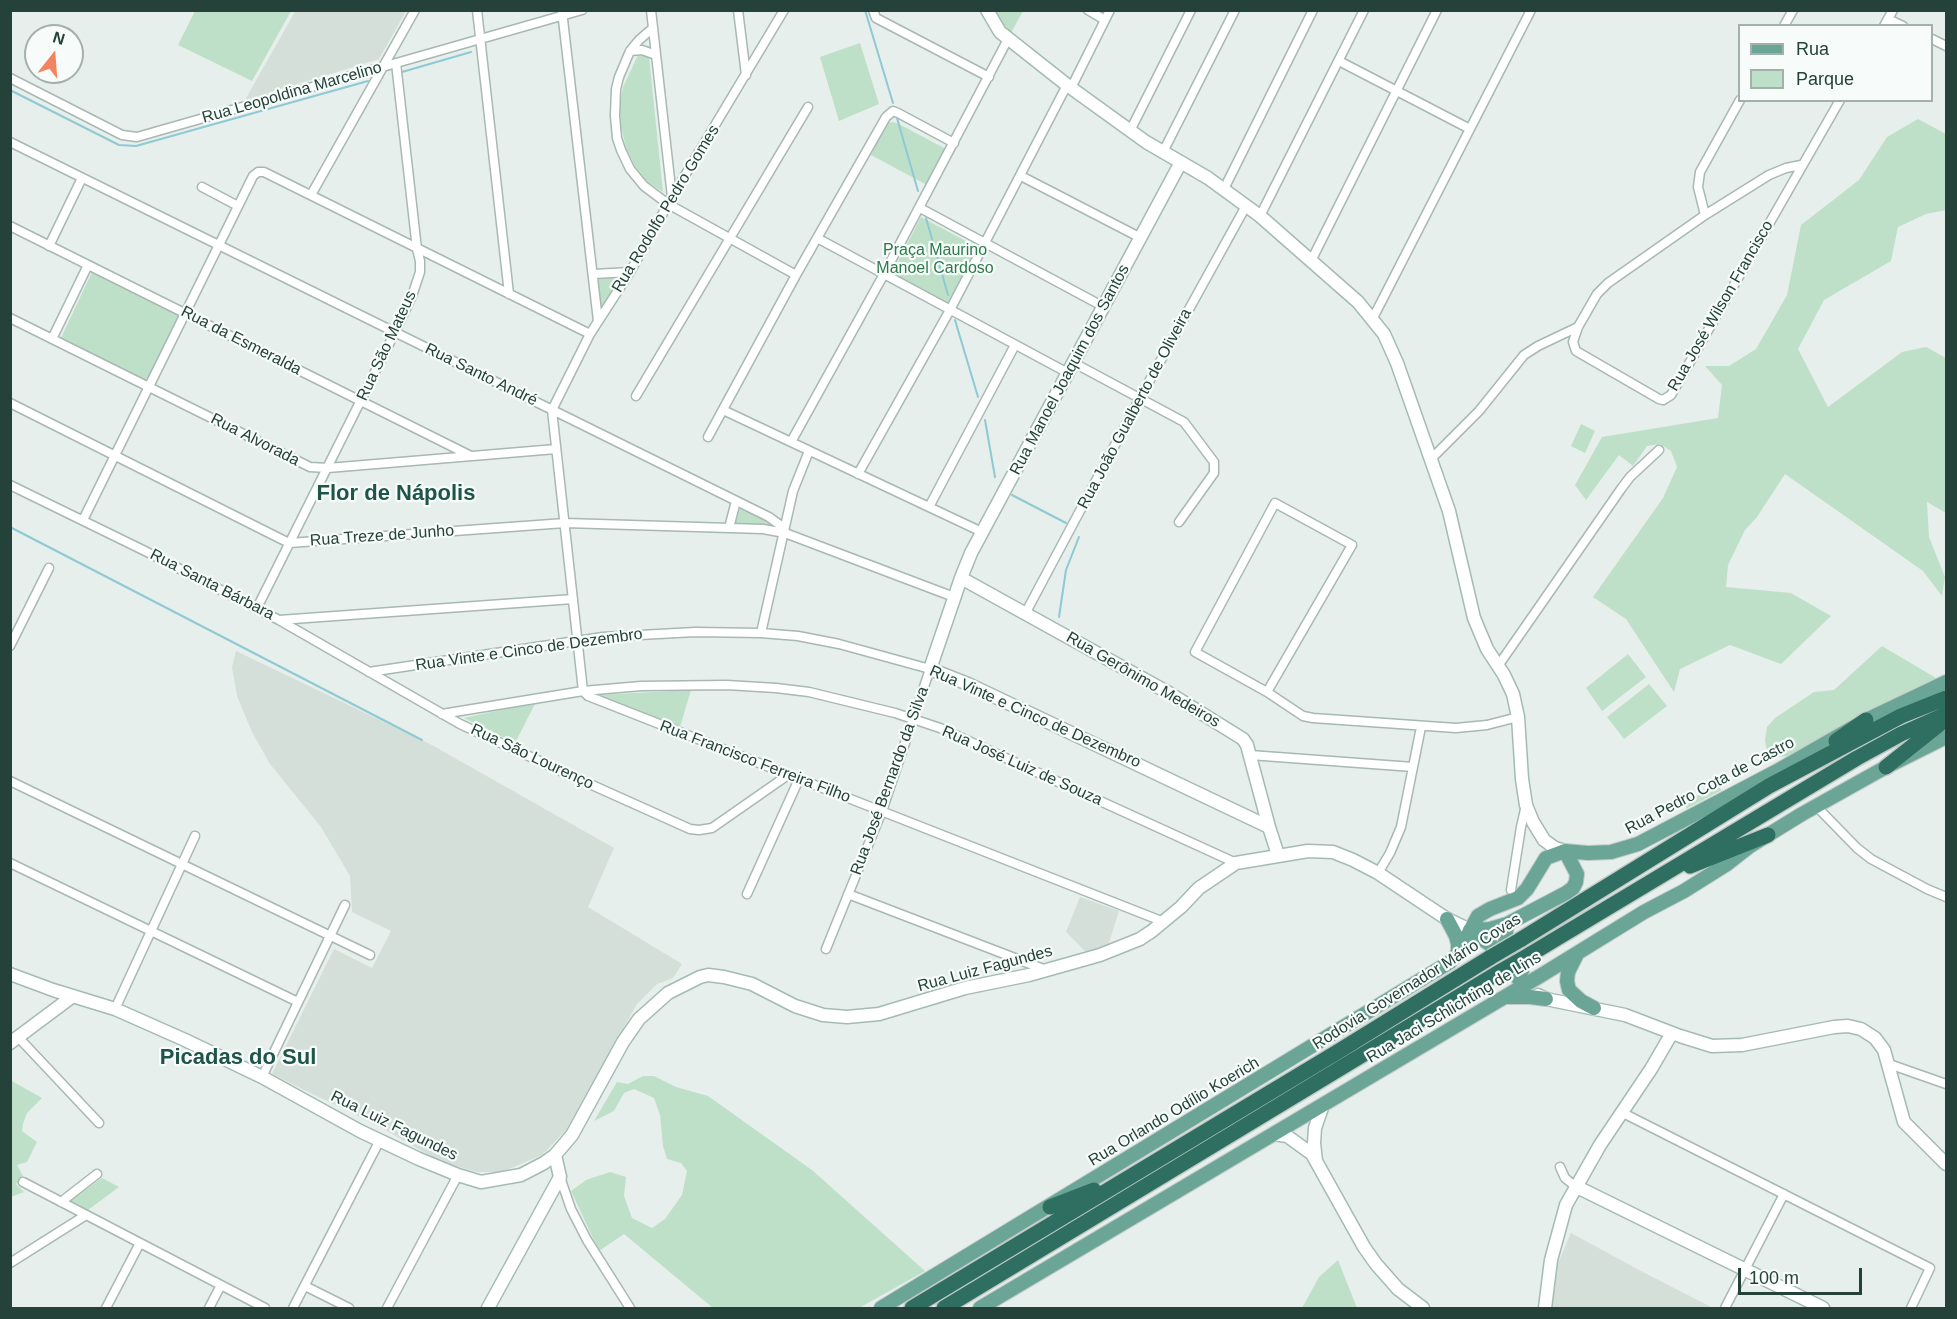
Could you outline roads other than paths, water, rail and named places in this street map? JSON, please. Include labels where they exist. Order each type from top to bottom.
[{"type":"highway","name":"Rodovia Governador Mário Covas","points":[[912,1308],[1339,1051],[1769,786],[1901,716],[1947,698]]},
{"type":"highway","name":"Rodovia Governador Mário Covas","points":[[944,1308],[1867,752],[1947,714]]},
{"type":"highway","points":[[1886,767],[1947,719]]},
{"type":"highway","points":[[1769,786],[1866,720]]},
{"type":"highway","points":[[1648,883],[1768,835]]},
{"type":"highway","points":[[1050,1207],[1131,1176]]},
{"type":"main road","points":[[987,10],[1000,32],[1069,87],[1130,131],[1224,189],[1260,216],[1358,302],[1373,318],[1388,342],[1449,511],[1471,609],[1484,642],[1511,687],[1518,717],[1526,805],[1544,840],[1555,848],[1565,851],[1577,874],[1573,888],[1507,924],[1490,929],[1470,930]]},
{"type":"main road","name":"Rua Manoel Joaquim dos Santos","points":[[961,578],[982,532],[1181,162]]},
{"type":"main road","name":"Rua Gerônimo Medeiros","points":[[961,578],[1169,693],[1237,734],[1247,745],[1269,827]]},
{"type":"main road","name":"Rua José Bernardo da Silva","points":[[930,669],[961,578]]},
{"type":"main road","name":"Rua Vinte e Cinco de Dezembro","points":[[930,669],[969,684],[1269,827]]},
{"type":"main road","name":"Rua Pedro Cota de Castro","points":[[1565,851],[1611,852],[1638,844],[1777,771],[1866,720],[1947,682]]},
{"type":"main road","name":"Rua Jaci Schlichting de Lins","points":[[980,1308],[1526,985],[1644,912],[1693,886],[1768,835],[1816,806],[1886,767],[1946,738]]},
{"type":"main road","points":[[1269,827],[1278,855]]},
{"type":"main road","name":"Rua Luiz Fagundes","points":[[10,974],[115,1009],[262,1077],[380,1140],[458,1175],[481,1182],[522,1175],[555,1155],[572,1135],[623,1042],[639,1019],[668,993],[700,977],[708,975],[737,979],[795,1006],[823,1015],[847,1017],[887,1012],[965,988],[1047,970],[1127,945],[1164,922],[1198,888],[1236,863],[1308,851],[1333,852],[1378,873],[1447,919],[1470,930],[1492,946],[1532,991],[1546,999],[1625,1014],[1705,1045],[1724,1047],[1848,1026],[1867,1032],[1884,1050],[1904,1122],[1947,1164]]},
{"type":"main road","points":[[1470,930],[1478,916],[1522,894],[1546,858],[1565,851]]},
{"type":"main road","points":[[1447,919],[1458,944],[1458,953]]},
{"type":"main road","points":[[1507,924],[1505,942],[1523,972],[1526,985]]},
{"type":"main road","name":"Rua Orlando Odílio Koerich","points":[[881,1308],[1234,1095],[1354,1019],[1440,969],[1458,953],[1470,930]]},
{"type":"main road","points":[[1577,954],[1568,972],[1569,990],[1581,1001],[1594,1008]]},
{"type":"main road","points":[[14,1040],[73,996]]},
{"type":"main road","points":[[1504,997],[1546,999]]},
{"type":"main road","points":[[1545,1308],[1551,1260],[1566,1205],[1575,1186],[1621,1112],[1652,1069],[1672,1033]]},
{"type":"main road","points":[[1316,1162],[1314,1143],[1323,1105]]},
{"type":"main road","points":[[1274,1134],[1287,1136],[1312,1154],[1364,1247],[1376,1264],[1398,1289],[1423,1308]]},
{"type":"main road","points":[[488,1308],[560,1178],[555,1155]]},
{"type":"main road","points":[[1575,1186],[1823,1308]]},
{"type":"street","points":[[311,195],[414,10]]},
{"type":"street","points":[[477,10],[509,294]]},
{"type":"street","name":"Rua Leopoldina Marcelino","points":[[10,78],[122,135],[137,137],[480,40],[562,13],[582,10]]},
{"type":"street","points":[[651,10],[670,201]]},
{"type":"street","points":[[738,10],[746,75]]},
{"type":"street","name":"Rua Rodolfo Pedro Gomes","points":[[552,410],[590,334],[630,272],[784,10]]},
{"type":"street","points":[[873,10],[876,18],[989,77]]},
{"type":"street","points":[[1088,10],[1105,20]]},
{"type":"street","points":[[858,474],[950,310],[1110,10]]},
{"type":"street","points":[[1130,131],[1191,10]]},
{"type":"street","points":[[1162,152],[1235,10]]},
{"type":"street","points":[[1224,189],[1313,10]]},
{"type":"street","points":[[1260,216],[1364,10]]},
{"type":"street","points":[[1311,261],[1437,10]]},
{"type":"street","points":[[1373,318],[1531,10]]},
{"type":"street","points":[[1785,24],[1793,10]]},
{"type":"street","points":[[562,13],[598,321]]},
{"type":"street","points":[[653,28],[630,51],[616,89],[617,138],[625,160],[636,177],[653,194],[670,201],[729,239],[796,275]]},
{"type":"street","points":[[791,442],[884,274],[1008,39]]},
{"type":"street","points":[[630,51],[642,50],[656,55]]},
{"type":"street","points":[[1339,61],[1470,129]]},
{"type":"street","name":"Rua São Mateus","points":[[257,608],[395,332],[412,296],[420,272],[396,63]]},
{"type":"street","points":[[1704,215],[1698,187],[1700,172],[1739,102]]},
{"type":"street","name":"Rua José Wilson Francisco","points":[[1578,327],[1573,342],[1582,356],[1659,399],[1667,399],[1839,102]]},
{"type":"street","points":[[636,396],[808,107]]},
{"type":"street","points":[[708,437],[796,275],[888,114],[893,111],[898,113],[954,142]]},
{"type":"street","name":"Rua Santo André","points":[[10,142],[775,520],[785,534],[954,597]]},
{"type":"street","points":[[1431,459],[1479,411],[1524,355],[1578,327],[1597,294],[1608,283],[1704,215],[1769,175],[1801,165]]},
{"type":"street","points":[[83,520],[253,176],[258,172],[264,171],[590,334]]},
{"type":"street","points":[[1021,176],[1141,238]]},
{"type":"street","points":[[50,246],[82,178]]},
{"type":"street","points":[[201,187],[238,206]]},
{"type":"street","name":"Rua João Gualberto de Oliveira","points":[[1025,614],[1246,206]]},
{"type":"street","points":[[920,207],[1104,307]]},
{"type":"street","name":"Rua da Esmeralda","points":[[10,226],[471,456]]},
{"type":"street","points":[[817,238],[1015,345],[1140,398],[1184,422],[1214,462],[1214,473],[1179,522]]},
{"type":"street","points":[[52,339],[88,265]]},
{"type":"street","points":[[594,274],[630,272]]},
{"type":"street","name":"Rua Alvorada","points":[[11,320],[305,466],[328,468],[556,449]]},
{"type":"street","points":[[929,507],[1015,345]]},
{"type":"street","name":"Rua Treze de Junho","points":[[10,403],[289,543],[565,523],[770,530],[785,534]]},
{"type":"street","points":[[552,410],[583,691]]},
{"type":"street","points":[[723,410],[982,532]]},
{"type":"street","points":[[1498,666],[1621,489],[1630,477],[1659,450]]},
{"type":"street","points":[[761,633],[793,491],[809,451]]},
{"type":"street","name":"Rua Santa Bárbara","points":[[10,485],[279,620],[573,599]]},
{"type":"street","points":[[729,528],[736,501]]},
{"type":"street","points":[[1267,692],[1352,545],[1275,503],[1195,652],[1267,692],[1302,716],[1421,727],[1471,727],[1518,717]]},
{"type":"street","points":[[10,646],[49,568]]},
{"type":"street","name":"Rua São Lourenço","points":[[279,620],[442,714],[690,829],[712,828],[789,775]]},
{"type":"street","name":"Rua Vinte e Cinco de Dezembro","points":[[369,672],[577,641],[663,633],[761,633],[828,642],[930,669]]},
{"type":"street","name":"Rua José Bernardo da Silva","points":[[826,949],[882,811],[930,669]]},
{"type":"street","name":"Rua José Luiz de Souza","points":[[442,714],[583,691],[670,685],[776,688],[809,692],[914,718],[959,736],[1236,863]]},
{"type":"street","name":"Rua Francisco Ferreira Filho","points":[[583,691],[596,700],[1164,922]]},
{"type":"street","points":[[1378,873],[1401,827],[1421,727]]},
{"type":"street","points":[[1250,755],[1413,767]]},
{"type":"street","points":[[747,894],[799,779]]},
{"type":"street","points":[[10,781],[370,956]]},
{"type":"street","points":[[1511,890],[1526,805]]},
{"type":"street","points":[[1816,806],[1871,859],[1947,897]]},
{"type":"street","points":[[115,1009],[195,836]]},
{"type":"street","points":[[10,864],[298,1002]]},
{"type":"street","points":[[848,894],[1047,970]]},
{"type":"street","points":[[262,1077],[345,905]]},
{"type":"street","points":[[14,1040],[99,1123]]},
{"type":"street","points":[[1889,1064],[1947,1084]]},
{"type":"street","points":[[1621,1112],[1930,1268],[1911,1308]]},
{"type":"street","points":[[293,1308],[380,1140]]},
{"type":"street","points":[[1560,1167],[1565,1178],[1575,1186]]},
{"type":"street","points":[[61,1202],[97,1173]]},
{"type":"street","points":[[387,1308],[458,1175]]},
{"type":"street","points":[[560,1178],[582,1231],[630,1308]]},
{"type":"street","points":[[23,1182],[265,1308]]},
{"type":"street","points":[[1725,1308],[1784,1194]]},
{"type":"street","points":[[12,1259],[86,1215]]},
{"type":"street","points":[[106,1308],[140,1243]]},
{"type":"street","points":[[209,1308],[221,1285]]},
{"type":"street","points":[[305,1286],[349,1308]]},
{"type":"waterway","points":[[865,10],[893,103]]},
{"type":"waterway","points":[[402,72],[471,52]]},
{"type":"waterway","points":[[10,90],[119,145],[136,146],[368,81]]},
{"type":"waterway","points":[[897,118],[918,191]]},
{"type":"waterway","points":[[926,218],[948,295]]},
{"type":"waterway","points":[[955,320],[978,397]]},
{"type":"waterway","points":[[985,420],[995,477]]},
{"type":"waterway","points":[[1012,495],[1066,523]]},
{"type":"waterway","points":[[10,527],[422,740]]},
{"type":"waterway","points":[[1059,617],[1066,570],[1079,537]]},
{"type":"district","name":"Flor de Nápolis","points":[[396,494]]},
{"type":"district","name":"Picadas do Sul","points":[[238,1058]]},
{"type":"park label","name":"Praça Maurino Manoel Cardoso","points":[[935,260]]}]
